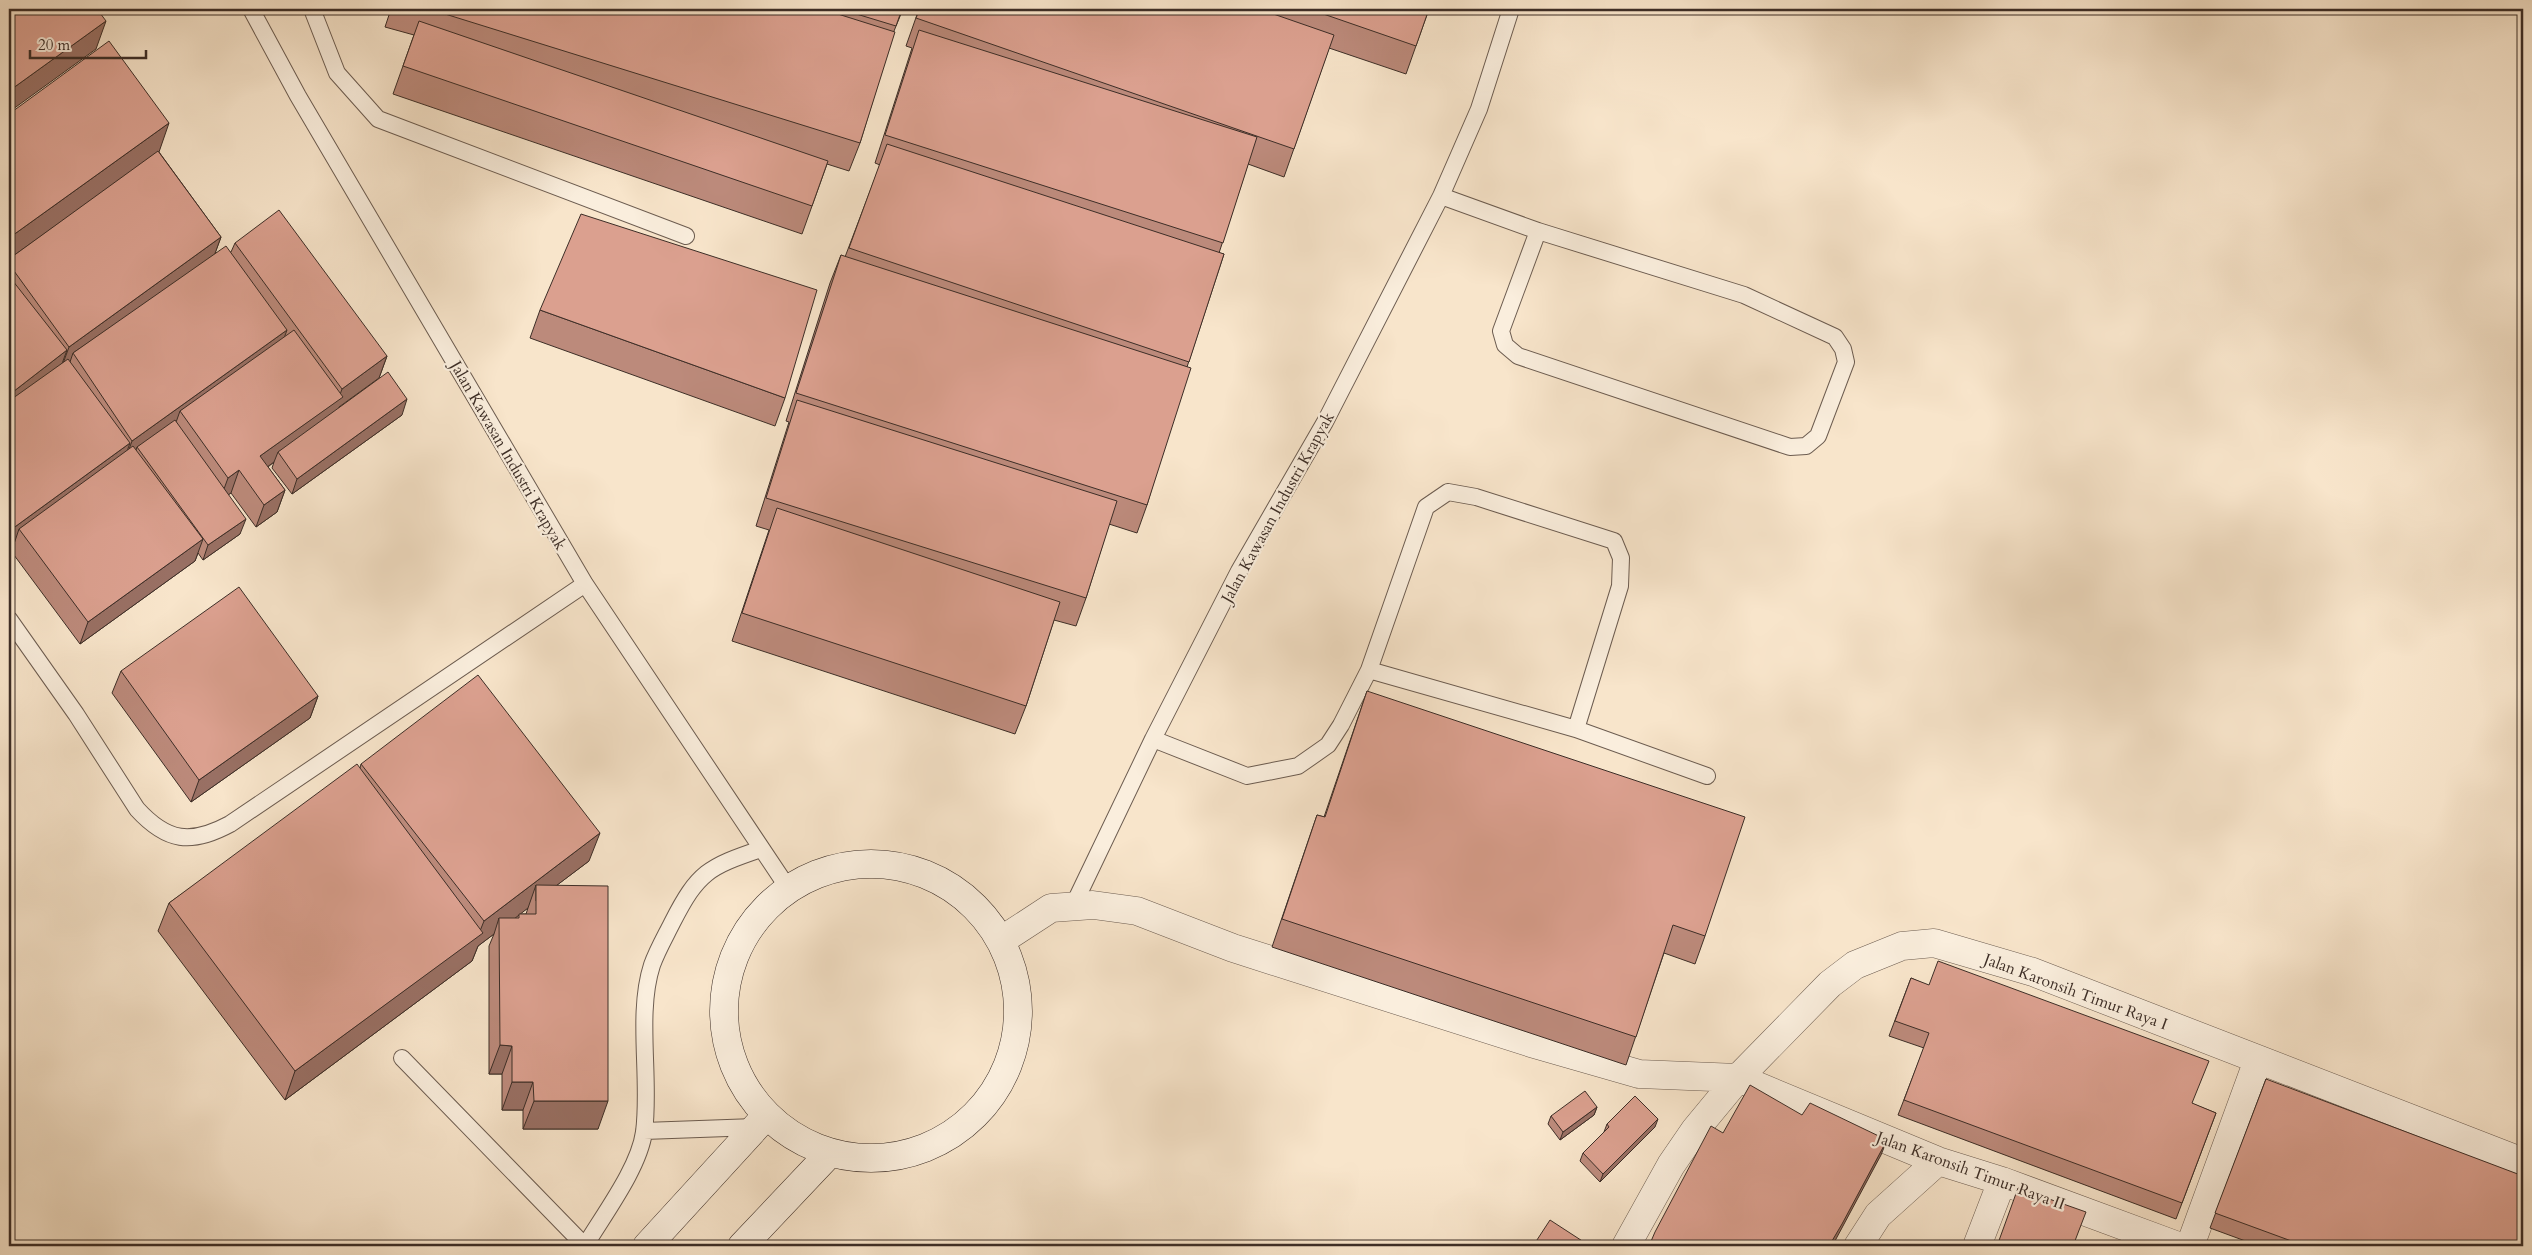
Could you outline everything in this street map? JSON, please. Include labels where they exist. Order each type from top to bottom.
[{"type":"street","points":[[867,863],[909,868],[947,884],[979,910],[1002,940],[1017,981],[1019,1025],[1008,1069],[985,1106],[952,1135],[912,1153],[867,1159],[830,1153],[761,1121],[740,1080],[725,1039],[723,996],[734,954],[756,916],[788,888],[826,870],[867,863]]},
{"type":"street","points":[[1002,940],[1051,908],[1074,904],[1137,911],[1242,951],[1531,1043],[1639,1074],[1738,1078]]},
{"type":"street","name":"Jalan Karonsih Timur Raya I","points":[[1626,1246],[1671,1165],[1695,1130],[1738,1078],[1830,984],[1855,965],[1902,946],[1934,943],[2033,972],[2523,1162]]},
{"type":"street","points":[[2190,1246],[2258,1060]]},
{"type":"street","name":"Jalan Karonsih Timur Raya II","points":[[1738,1078],[1938,1161],[2002,1181],[2178,1246]]},
{"type":"street","points":[[647,1246],[761,1121]]},
{"type":"street","points":[[742,1246],[830,1153]]},
{"type":"street","points":[[1858,1246],[1878,1215],[1938,1161]]},
{"type":"street","points":[[1977,1246],[2002,1181]]},
{"type":"lane","name":"Jalan Kawasan Industri Krapyak","points":[[251,9],[303,104],[585,584],[689,737],[761,850],[788,888]]},
{"type":"lane","points":[[312,9],[337,73],[378,119],[686,236]]},
{"type":"lane","name":"Jalan Kawasan Industri Krapyak","points":[[1074,904],[1153,739],[1239,571],[1325,422],[1441,196],[1479,110],[1510,9]]},
{"type":"lane","points":[[1441,196],[1538,231],[1744,295],[1835,337],[1843,349],[1846,362],[1818,436],[1806,446],[1790,447],[1518,356],[1505,346],[1501,331],[1538,231]]},
{"type":"lane","points":[[1153,739],[1247,776],[1298,766],[1328,745],[1341,725],[1369,670],[1426,507],[1448,492],[1476,497],[1614,541],[1622,558],[1620,586],[1576,729]]},
{"type":"lane","points":[[9,619],[76,714],[137,809],[150,823],[167,833],[185,838],[209,836],[230,824],[585,584]]},
{"type":"lane","points":[[1369,670],[1576,729],[1707,776]]},
{"type":"lane","points":[[402,1058],[585,1246],[639,1154],[644,1131],[646,998],[652,965],[680,907],[700,878],[720,863],[761,850]]},
{"type":"lane","points":[[644,1131],[761,1121]]},
{"type":"building","points":[[9,9],[97,9],[106,21],[9,91]]},
{"type":"building","points":[[429,9],[822,9],[895,32],[860,143]]},
{"type":"building","points":[[840,9],[902,9],[896,26]]},
{"type":"building","points":[[920,9],[1259,9],[1334,35],[1294,149],[916,18]]},
{"type":"building","points":[[1309,9],[1429,9],[1416,46]]},
{"type":"building","points":[[419,21],[828,161],[812,206],[403,66]]},
{"type":"building","points":[[919,30],[1257,137],[1223,243],[885,135]]},
{"type":"building","points":[[109,41],[169,123],[9,238],[9,114]]},
{"type":"building","points":[[887,144],[1224,254],[1189,362],[849,248]]},
{"type":"building","points":[[158,151],[221,237],[69,347],[9,264],[9,259]]},
{"type":"building","points":[[279,210],[387,356],[342,389],[235,243]]},
{"type":"building","points":[[581,214],[817,290],[785,398],[540,310]]},
{"type":"building","points":[[226,246],[287,330],[132,441],[73,353]]},
{"type":"building","points":[[841,255],[1191,368],[1147,505],[796,393]]},
{"type":"building","points":[[9,276],[67,350],[9,395]]},
{"type":"building","points":[[294,330],[343,397],[260,456],[285,490],[264,505],[239,470],[228,478],[180,411]]},
{"type":"building","points":[[68,359],[130,443],[12,529],[9,524],[9,401]]},
{"type":"building","points":[[388,372],[407,399],[297,479],[278,452]]},
{"type":"building","points":[[797,400],[1117,501],[1086,598],[766,498]]},
{"type":"building","points":[[175,420],[246,519],[208,545],[137,447]]},
{"type":"building","points":[[133,446],[203,539],[88,622],[19,529]]},
{"type":"building","points":[[777,508],[1060,602],[1026,706],[742,613]]},
{"type":"building","points":[[239,587],[318,696],[199,780],[121,671]]},
{"type":"building","points":[[478,675],[600,833],[484,921],[361,764]]},
{"type":"building","points":[[1367,691],[1745,817],[1705,936],[1673,925],[1636,1037],[1282,919],[1317,815],[1325,817]]},
{"type":"building","points":[[357,764],[483,933],[295,1071],[169,903]]},
{"type":"building","points":[[536,885],[608,886],[608,1101],[534,1101],[533,1082],[512,1082],[512,1046],[500,1045],[499,918],[519,918],[519,914],[536,914]]},
{"type":"building","points":[[1938,961],[2209,1061],[2192,1103],[2216,1113],[2182,1203],[1904,1100],[1929,1033],[1895,1021],[1911,978],[1929,985]]},
{"type":"building","points":[[2266,1079],[2523,1176],[2523,1246],[2305,1246],[2215,1213]]},
{"type":"building","points":[[1750,1085],[1802,1115],[1810,1103],[1887,1140],[1829,1246],[1649,1246],[1711,1126],[1723,1133]]},
{"type":"building","points":[[1585,1091],[1597,1107],[1563,1132],[1551,1116]]},
{"type":"building","points":[[1635,1096],[1658,1119],[1603,1174],[1583,1153],[1609,1127],[1607,1124]]},
{"type":"building","points":[[2018,1188],[2086,1212],[2073,1246],[1997,1246]]},
{"type":"building","points":[[1550,1220],[1590,1246],[1533,1246]]}]
